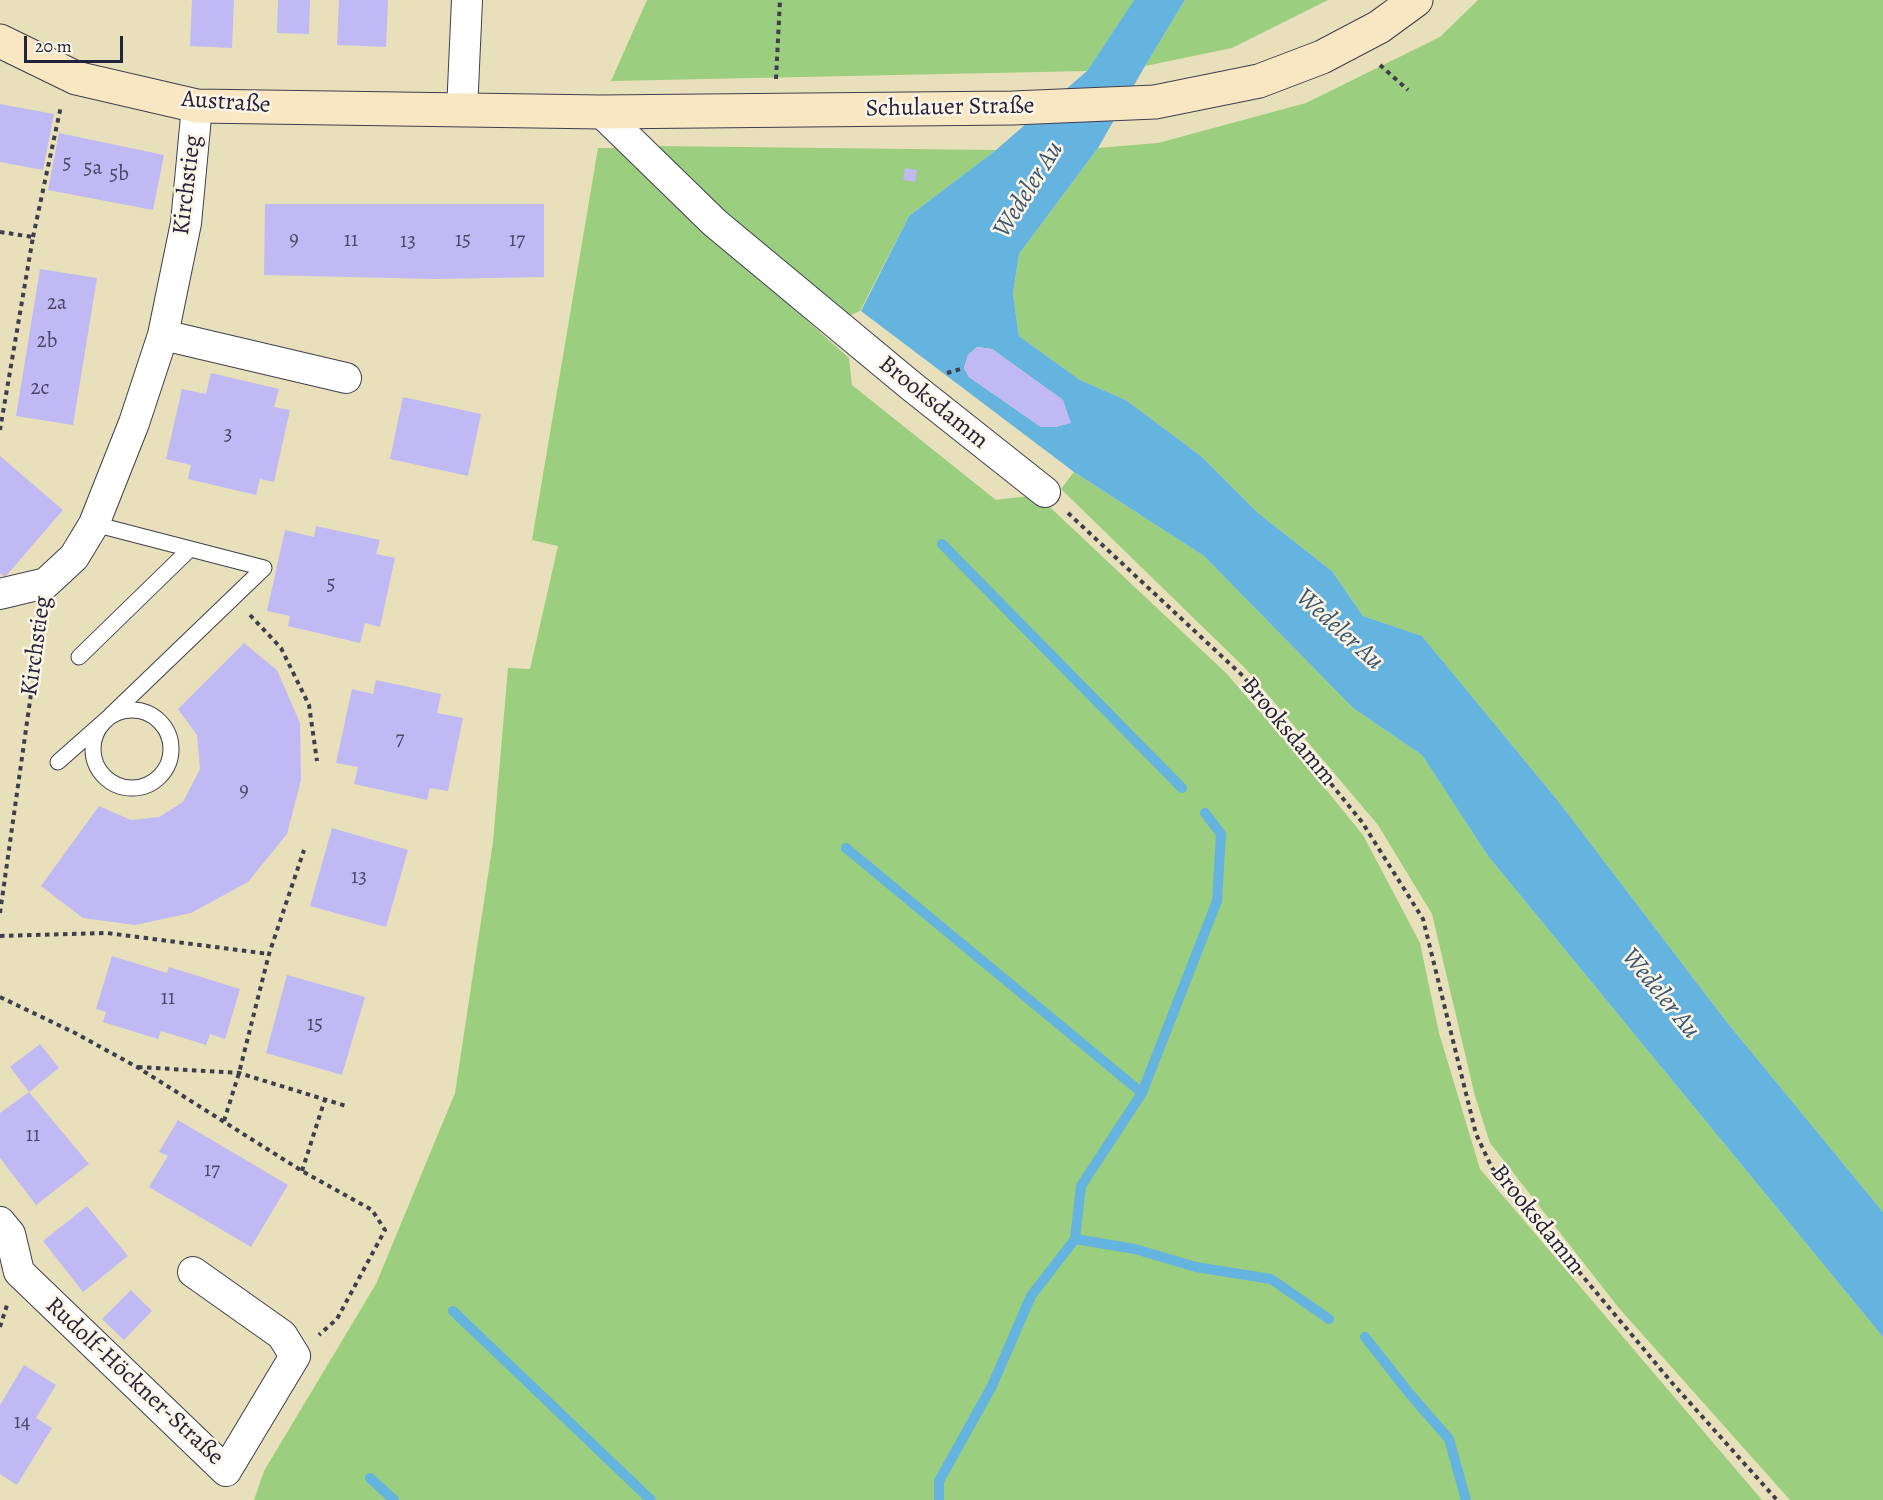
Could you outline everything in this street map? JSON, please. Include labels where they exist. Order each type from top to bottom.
[{"type":"street","points":[[462,111],[467,0]]},
{"type":"street","name":"Schulauer Straße","points":[[462,111],[1013,108],[1155,102],[1258,81],[1322,57],[1379,27],[1416,0]]},
{"type":"street","name":"Austraße","points":[[0,41],[76,78],[197,106],[462,111]]},
{"type":"street","name":"Kirchstieg","points":[[46,582],[74,557],[94,524],[134,423],[163,335],[186,224],[197,106]]},
{"type":"street","name":"Brooksdamm","points":[[601,112],[715,223],[910,386],[1045,492]]},
{"type":"street","points":[[163,335],[346,378]]},
{"type":"street","points":[[0,594],[46,582]]},
{"type":"street","name":"Rudolf-Höckner-Straße","points":[[0,1222],[10,1234],[19,1272],[226,1471],[295,1356]]},
{"type":"street","points":[[193,1272],[282,1335],[295,1356]]},
{"type":"lane","points":[[58,762],[110,716],[132,709],[146,711],[164,724],[170,737],[172,749],[170,763],[161,777],[150,785],[132,789],[118,786],[101,774],[95,763],[94,738],[100,726],[110,716],[264,568],[94,524]]},
{"type":"lane","points":[[79,657],[190,549]]},
{"type":"path","points":[[775,110],[780,0]]},
{"type":"path","points":[[0,430],[33,237],[59,116]]},
{"type":"path","points":[[0,232],[33,237]]},
{"type":"path","points":[[938,375],[963,368]]},
{"type":"path","name":"Brooksdamm","points":[[1045,492],[1244,677],[1362,822],[1423,919],[1476,1134],[1492,1168],[1673,1384],[1777,1500]]},
{"type":"path","name":"Kirchstieg","points":[[0,913],[46,582]]},
{"type":"path","points":[[234,597],[281,648],[305,695],[309,705],[317,761]]},
{"type":"path","points":[[224,1121],[240,1073],[268,954],[304,850]]},
{"type":"path","points":[[0,936],[107,933],[268,954]]},
{"type":"path","points":[[0,997],[75,1033],[138,1067],[302,1171],[372,1210],[385,1230],[337,1320],[295,1356]]},
{"type":"path","points":[[138,1067],[240,1073],[346,1106]]},
{"type":"path","points":[[302,1171],[325,1099]]},
{"type":"green space","points":[[647,0],[1134,0],[1087,71],[611,81]]},
{"type":"green space","points":[[1185,0],[1328,0],[1232,48],[1145,66]]},
{"type":"green space","points":[[1478,0],[1883,0],[1883,1212],[1726,1021],[1559,802],[1422,636],[1363,616],[1332,571],[1258,513],[1201,456],[1126,400],[1080,380],[1019,336],[1013,294],[1019,254],[1098,148],[1158,143],[1306,103],[1440,37]]},
{"type":"green space","points":[[653,146],[996,150],[909,216],[860,311],[844,318],[735,224]]},
{"type":"green space","points":[[598,148],[626,148],[720,243],[849,358],[852,385],[996,500],[1037,495],[1226,673],[1302,760],[1363,835],[1420,943],[1439,1033],[1480,1169],[1762,1500],[254,1500],[264,1471],[376,1284],[455,1093],[493,842],[508,668],[530,669],[558,546],[532,540]]},
{"type":"green space","points":[[1074,472],[1204,556],[1353,708],[1422,755],[1488,856],[1883,1337],[1883,1500],[1790,1500],[1618,1307],[1490,1143],[1475,1096],[1432,914],[1378,825],[1246,669],[1061,489]]},
{"type":"water","name":"Wedeler Au","points":[[1134,0],[1185,0],[1098,148],[1019,254],[1013,294],[1019,336],[1080,380],[1126,400],[1201,456],[1258,513],[1332,571],[1363,616],[1422,636],[1559,802],[1726,1021],[1883,1212],[1883,1337],[1488,856],[1422,755],[1353,708],[1204,556],[1074,472],[861,311],[909,216],[996,150],[1087,71]],"holes":[[[977,347],[992,349],[1063,400],[1070,423],[1055,427],[1041,427],[969,377],[964,368],[968,355]]]},
{"type":"building","points":[[192,0],[234,0],[232,48],[190,46]]},
{"type":"building","points":[[278,0],[310,0],[309,34],[277,33]]},
{"type":"building","points":[[339,0],[388,0],[386,47],[337,45]]},
{"type":"building","points":[[0,104],[54,114],[43,170],[0,162]]},
{"type":"building","points":[[59,133],[164,155],[153,210],[48,190]]},
{"type":"building","points":[[905,168],[917,170],[915,182],[903,180]]},
{"type":"building","points":[[265,204],[544,204],[544,277],[436,279],[264,275]]},
{"type":"building","points":[[40,269],[97,278],[73,425],[16,416]]},
{"type":"building","points":[[977,347],[992,349],[1063,400],[1071,423],[1055,427],[1041,427],[969,377],[964,368],[968,355]]},
{"type":"building","points":[[211,373],[279,389],[274,407],[290,410],[274,482],[260,479],[256,495],[188,479],[191,465],[166,459],[182,389],[206,394]]},
{"type":"building","points":[[403,397],[481,414],[468,476],[390,459]]},
{"type":"building","points":[[0,456],[63,510],[5,577],[0,573]]},
{"type":"building","points":[[316,526],[380,540],[376,554],[395,558],[380,627],[365,623],[360,643],[288,626],[290,616],[267,611],[285,530],[314,537]]},
{"type":"building","points":[[244,643],[277,670],[300,723],[301,780],[287,834],[248,882],[191,913],[135,925],[83,918],[41,886],[99,806],[131,820],[159,817],[183,802],[200,769],[197,735],[178,709]]},
{"type":"building","points":[[376,680],[441,694],[437,713],[463,718],[448,791],[430,788],[427,800],[354,784],[358,767],[336,763],[352,689],[373,694]]},
{"type":"building","points":[[332,828],[408,850],[386,927],[310,906]]},
{"type":"building","points":[[112,956],[167,973],[169,967],[240,989],[225,1039],[210,1034],[206,1045],[161,1031],[158,1039],[103,1022],[106,1012],[96,1009]]},
{"type":"building","points":[[287,975],[365,997],[342,1075],[266,1053]]},
{"type":"building","points":[[40,1044],[59,1068],[29,1092],[10,1067]]},
{"type":"building","points":[[29,1092],[89,1164],[36,1205],[0,1158],[0,1113]]},
{"type":"building","points":[[178,1120],[288,1185],[251,1247],[149,1187],[168,1156],[159,1152]]},
{"type":"building","points":[[87,1206],[128,1256],[83,1292],[43,1241]]},
{"type":"building","points":[[131,1290],[152,1311],[124,1340],[102,1319]]},
{"type":"building","points":[[24,1365],[56,1385],[36,1418],[52,1428],[17,1485],[0,1474],[0,1405]]},
{"type":"waterway","points":[[942,544],[1182,788]]},
{"type":"waterway","points":[[939,1500],[939,1481],[992,1386],[1031,1296],[1075,1239],[1081,1186],[1142,1093],[1217,901],[1221,834],[1205,813]]},
{"type":"waterway","points":[[846,848],[1142,1093]]},
{"type":"waterway","points":[[1075,1239],[1135,1249],[1196,1267],[1271,1279],[1329,1319]]},
{"type":"waterway","points":[[453,1311],[651,1500]]},
{"type":"waterway","points":[[1365,1337],[1449,1439],[1466,1500]]},
{"type":"waterway","points":[[370,1478],[394,1500]]}]
